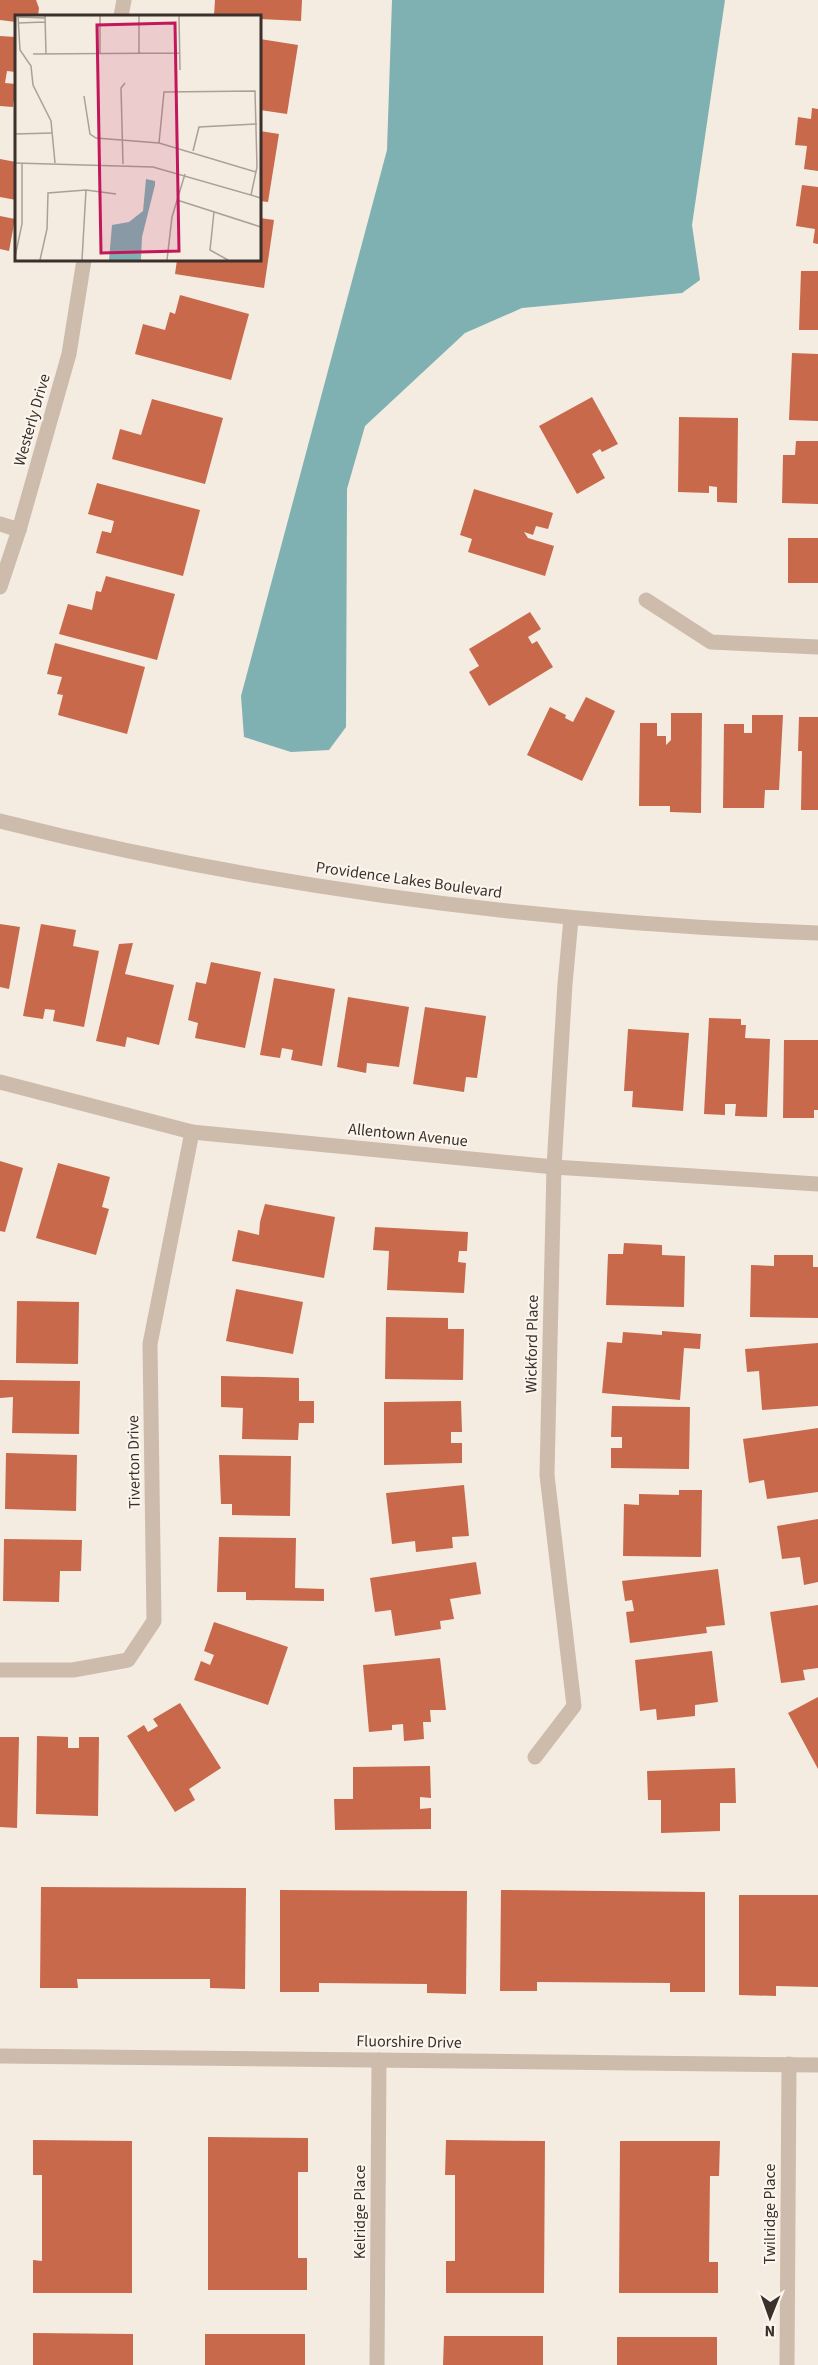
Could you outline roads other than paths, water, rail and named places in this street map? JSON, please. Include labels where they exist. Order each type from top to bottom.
[{"type":"street","points":[[121,15],[123,0]]},
{"type":"street","name":"Westerly Drive","points":[[0,587],[19,530],[69,354],[84,261]]},
{"type":"street","points":[[0,524],[19,530]]},
{"type":"street","points":[[646,600],[711,642],[818,647]]},
{"type":"street","name":"Providence Lakes Boulevard","points":[[0,821],[262,877],[416,901],[572,919],[818,933]]},
{"type":"street","name":"Wickford Place","points":[[535,1757],[574,1706],[547,1475],[554,1167],[565,984],[572,919]]},
{"type":"street","name":"Allentown Avenue","points":[[0,1082],[192,1132],[554,1167],[818,1184]]},
{"type":"street","name":"Tiverton Drive","points":[[0,1670],[73,1670],[128,1660],[154,1621],[150,1344],[192,1132]]},
{"type":"street","name":"Fluorshire Drive","points":[[0,2056],[818,2065]]},
{"type":"street","name":"Kelridge Place","points":[[377,2365],[379,2060]]},
{"type":"street","name":"Twilridge Place","points":[[787,2365],[789,2064]]},
{"type":"water","points":[[392,0],[725,0],[692,225],[700,280],[682,293],[522,308],[465,333],[365,426],[347,489],[346,727],[329,750],[291,752],[244,737],[241,696],[387,150]]}]
